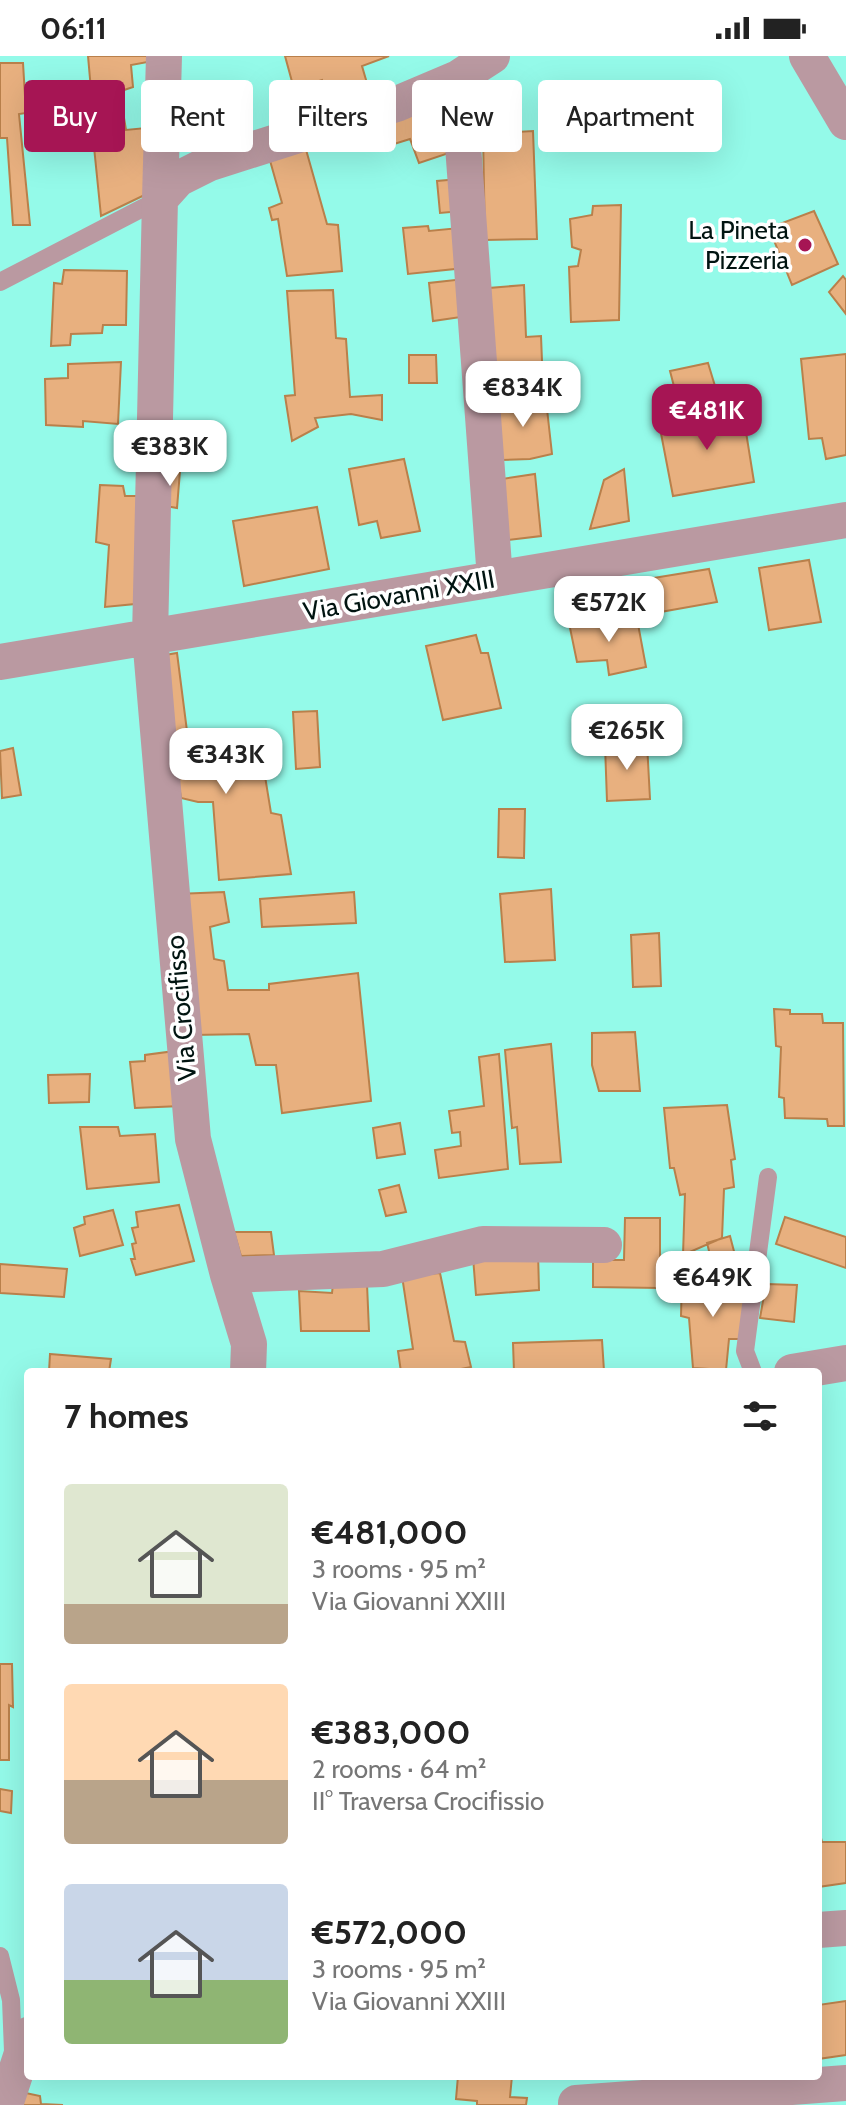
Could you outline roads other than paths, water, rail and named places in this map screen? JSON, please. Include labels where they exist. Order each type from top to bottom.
[{"type":"street","name":"Via Crocifisso","points":[[164,56],[150,637],[193,1139],[249,1344],[248,1368]]},
{"type":"street","points":[[160,199],[178,179],[210,163],[307,131],[344,123],[399,103],[458,78],[492,56]]},
{"type":"street","points":[[813,60],[846,122]]},
{"type":"street","points":[[458,78],[495,579]]},
{"type":"street","name":"Via Giovanni XXIII","points":[[0,662],[846,520]]},
{"type":"street","points":[[228,1275],[383,1269],[483,1244],[604,1245]]},
{"type":"street","points":[[816,1368],[846,1363]]},
{"type":"street","points":[[822,1930],[846,1928]]},
{"type":"street","points":[[9,2091],[24,2047]]},
{"type":"street","points":[[575,2095],[846,2083]]},
{"type":"lane","points":[[0,282],[160,199]]},
{"type":"lane","points":[[751,1368],[745,1351],[768,1177]]},
{"type":"lane","points":[[0,1956],[11,2000],[9,2091]]},
{"type":"place","name":"La Pineta Pizzeria","points":[[805,245]]}]
